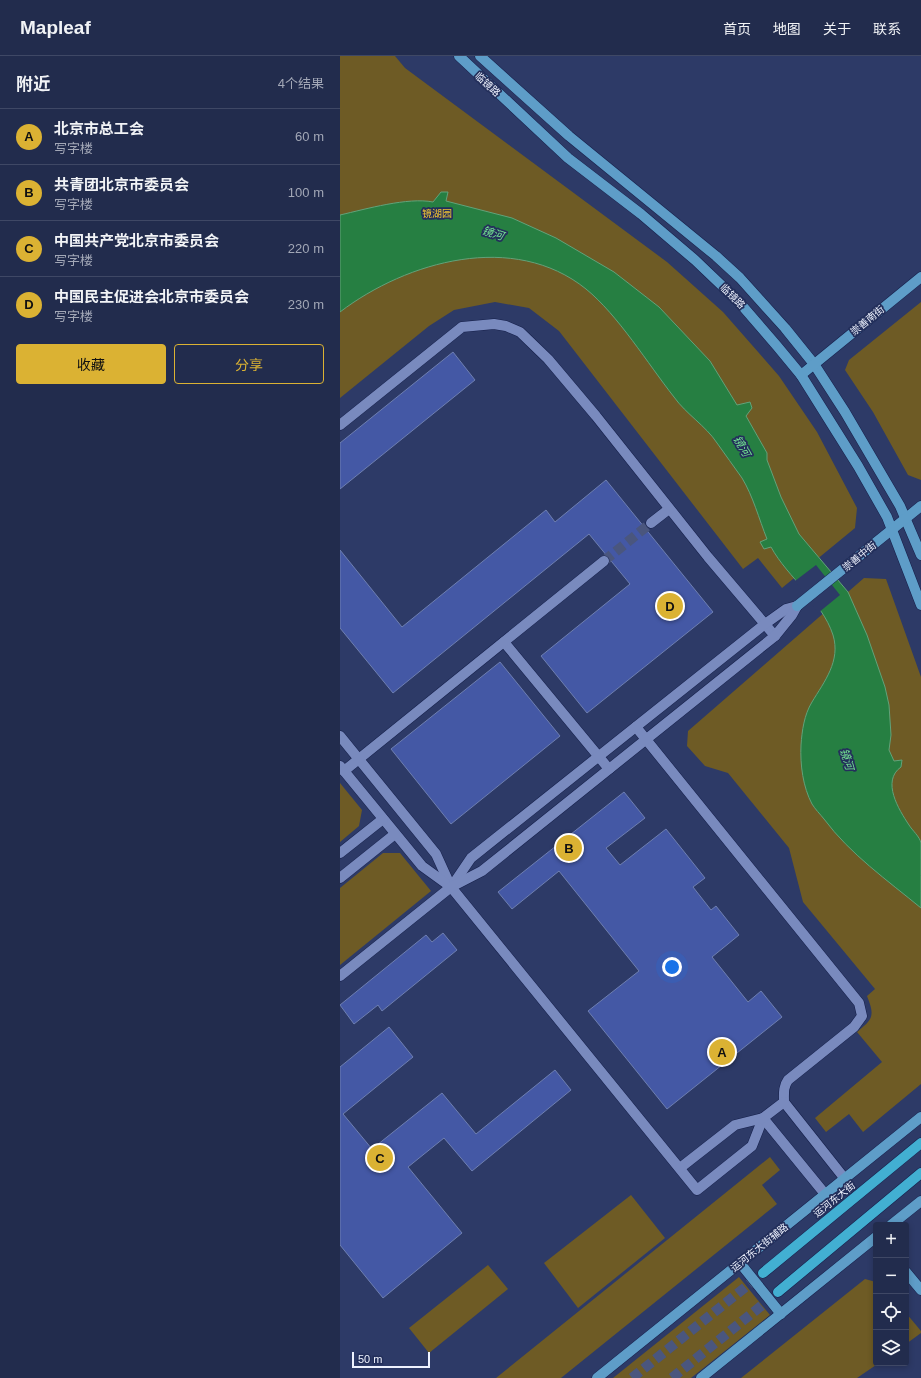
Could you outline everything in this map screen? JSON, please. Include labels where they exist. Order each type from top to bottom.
[{"type":"main road","name":"运河东大街","points":[[763,1273],[921,1143]]},
{"type":"main road","points":[[778,1292],[921,1173]]},
{"type":"street","name":"临镜路","points":[[459,56],[568,158],[641,214],[695,260],[739,302],[801,375],[858,466],[887,517],[891,530],[898,541],[921,604]]},
{"type":"street","name":"临镜路","points":[[480,56],[569,136],[716,256],[740,278],[785,328],[814,364],[846,412],[900,506],[921,555]]},
{"type":"street","name":"崇善南街","points":[[801,375],[921,277]]},
{"type":"street","points":[[340,425],[462,327],[494,324],[506,326],[520,332],[548,359],[596,416],[708,558],[776,636]]},
{"type":"street","name":"崇善中街","points":[[797,606],[921,506]]},
{"type":"street","points":[[651,523],[669,509]]},
{"type":"street","points":[[604,562],[359,759],[342,769],[422,866],[450,887],[697,1190],[752,1146],[763,1118]]},
{"type":"street","points":[[450,887],[471,858],[765,624],[786,609],[797,606]]},
{"type":"street","points":[[340,976],[450,887],[482,871],[776,636],[797,606]]},
{"type":"street","points":[[504,642],[609,769]]},
{"type":"street","points":[[636,726],[858,1003],[862,1010],[862,1016],[854,1027],[788,1080],[784,1086],[784,1102],[845,1179]]},
{"type":"street","points":[[340,736],[436,854],[450,887]]},
{"type":"street","points":[[340,853],[383,819]]},
{"type":"street","points":[[340,878],[395,834]]},
{"type":"street","points":[[680,1168],[735,1125],[763,1118],[784,1102]]},
{"type":"street","name":"运河东大街辅路","points":[[597,1378],[921,1117]]},
{"type":"street","points":[[763,1118],[825,1194]]},
{"type":"street","points":[[895,1222],[921,1201]]},
{"type":"street","points":[[701,1378],[873,1239]]},
{"type":"street","points":[[740,1263],[781,1314]]},
{"type":"street","points":[[909,1276],[921,1290]]},
{"type":"green space","name":"镜湖园","points":[[340,56],[395,56],[405,68],[667,262],[723,312],[779,376],[817,432],[857,508],[855,528],[782,588],[758,558],[743,569],[559,331],[529,308],[495,302],[454,310],[429,326],[340,398]]},
{"type":"green space","points":[[921,302],[921,480],[908,475],[873,412],[845,370],[849,360]]},
{"type":"green space","points":[[864,578],[886,579],[921,677],[921,1084],[863,1132],[849,1114],[826,1132],[815,1118],[882,1062],[857,1032],[871,1017],[872,1013],[867,996],[875,989],[803,902],[789,848],[728,773],[705,766],[687,746],[688,731]]},
{"type":"green space","points":[[340,783],[362,810],[359,826],[340,842]]},
{"type":"green space","points":[[383,853],[400,853],[431,891],[340,965],[340,888]]},
{"type":"green space","points":[[770,1157],[780,1170],[762,1185],[777,1204],[561,1378],[496,1378]]},
{"type":"green space","points":[[631,1195],[665,1238],[578,1308],[544,1263]]},
{"type":"green space","points":[[488,1265],[508,1289],[429,1353],[409,1328]]},
{"type":"green space","points":[[739,1277],[770,1315],[691,1378],[613,1378]]},
{"type":"green space","points":[[865,1279],[873,1281],[873,1366],[875,1366],[857,1378],[741,1378]]},
{"type":"green space","points":[[909,1317],[921,1331],[921,1333],[909,1342]]},
{"type":"water","name":"镜河","points":[[441,192],[448,192],[446,201],[512,218],[556,238],[614,272],[659,307],[710,361],[737,405],[750,402],[752,408],[746,416],[767,453],[767,460],[781,497],[799,534],[848,592],[867,635],[885,687],[889,705],[891,735],[889,750],[894,761],[902,760],[901,767],[895,773],[892,780],[892,788],[901,812],[921,843],[921,908],[845,844],[812,804],[806,790],[801,760],[802,734],[809,707],[830,671],[835,654],[833,635],[828,623],[813,600],[786,569],[771,547],[764,549],[760,542],[767,539],[749,492],[736,469],[707,431],[679,403],[610,312],[586,289],[558,271],[527,261],[494,257],[461,260],[428,267],[397,279],[367,294],[340,312],[340,215],[399,202],[433,202]]},
{"type":"pier","points":[[816,565],[840,595],[818,613],[795,581]]},
{"type":"building","points":[[453,352],[475,380],[340,489],[340,443]]},
{"type":"building","points":[[606,480],[713,612],[587,713],[541,656],[630,584],[589,534],[393,693],[340,628],[340,550],[402,627],[546,510],[555,522]]},
{"type":"building","points":[[500,662],[560,736],[451,824],[391,749]]},
{"type":"building","points":[[624,792],[645,818],[606,848],[620,865],[666,829],[705,878],[693,887],[711,910],[716,906],[739,935],[712,957],[748,1002],[761,991],[782,1017],[667,1109],[588,1011],[639,971],[559,871],[512,909],[498,892]]},
{"type":"building","points":[[443,933],[457,950],[382,1011],[378,1005],[354,1024],[340,1005],[426,935],[432,942]]},
{"type":"building","points":[[389,1027],[413,1057],[343,1114],[372,1149],[442,1093],[476,1134],[555,1070],[571,1090],[472,1171],[444,1138],[408,1167],[462,1233],[383,1298],[340,1245],[340,1067]]},
{"type":"tunnel","points":[[604,561],[651,523]]},
{"type":"tunnel","points":[[632,1378],[763,1273]]},
{"type":"tunnel","points":[[672,1378],[776,1294]]},
{"type":"place","name":"中国民主促进会北京市委员会","points":[[670,606]]},
{"type":"place","name":"共青团北京市委员会","points":[[569,848]]},
{"type":"place","name":"北京市总工会","points":[[722,1052]]},
{"type":"place","name":"中国共产党北京市委员会","points":[[380,1158]]}]
